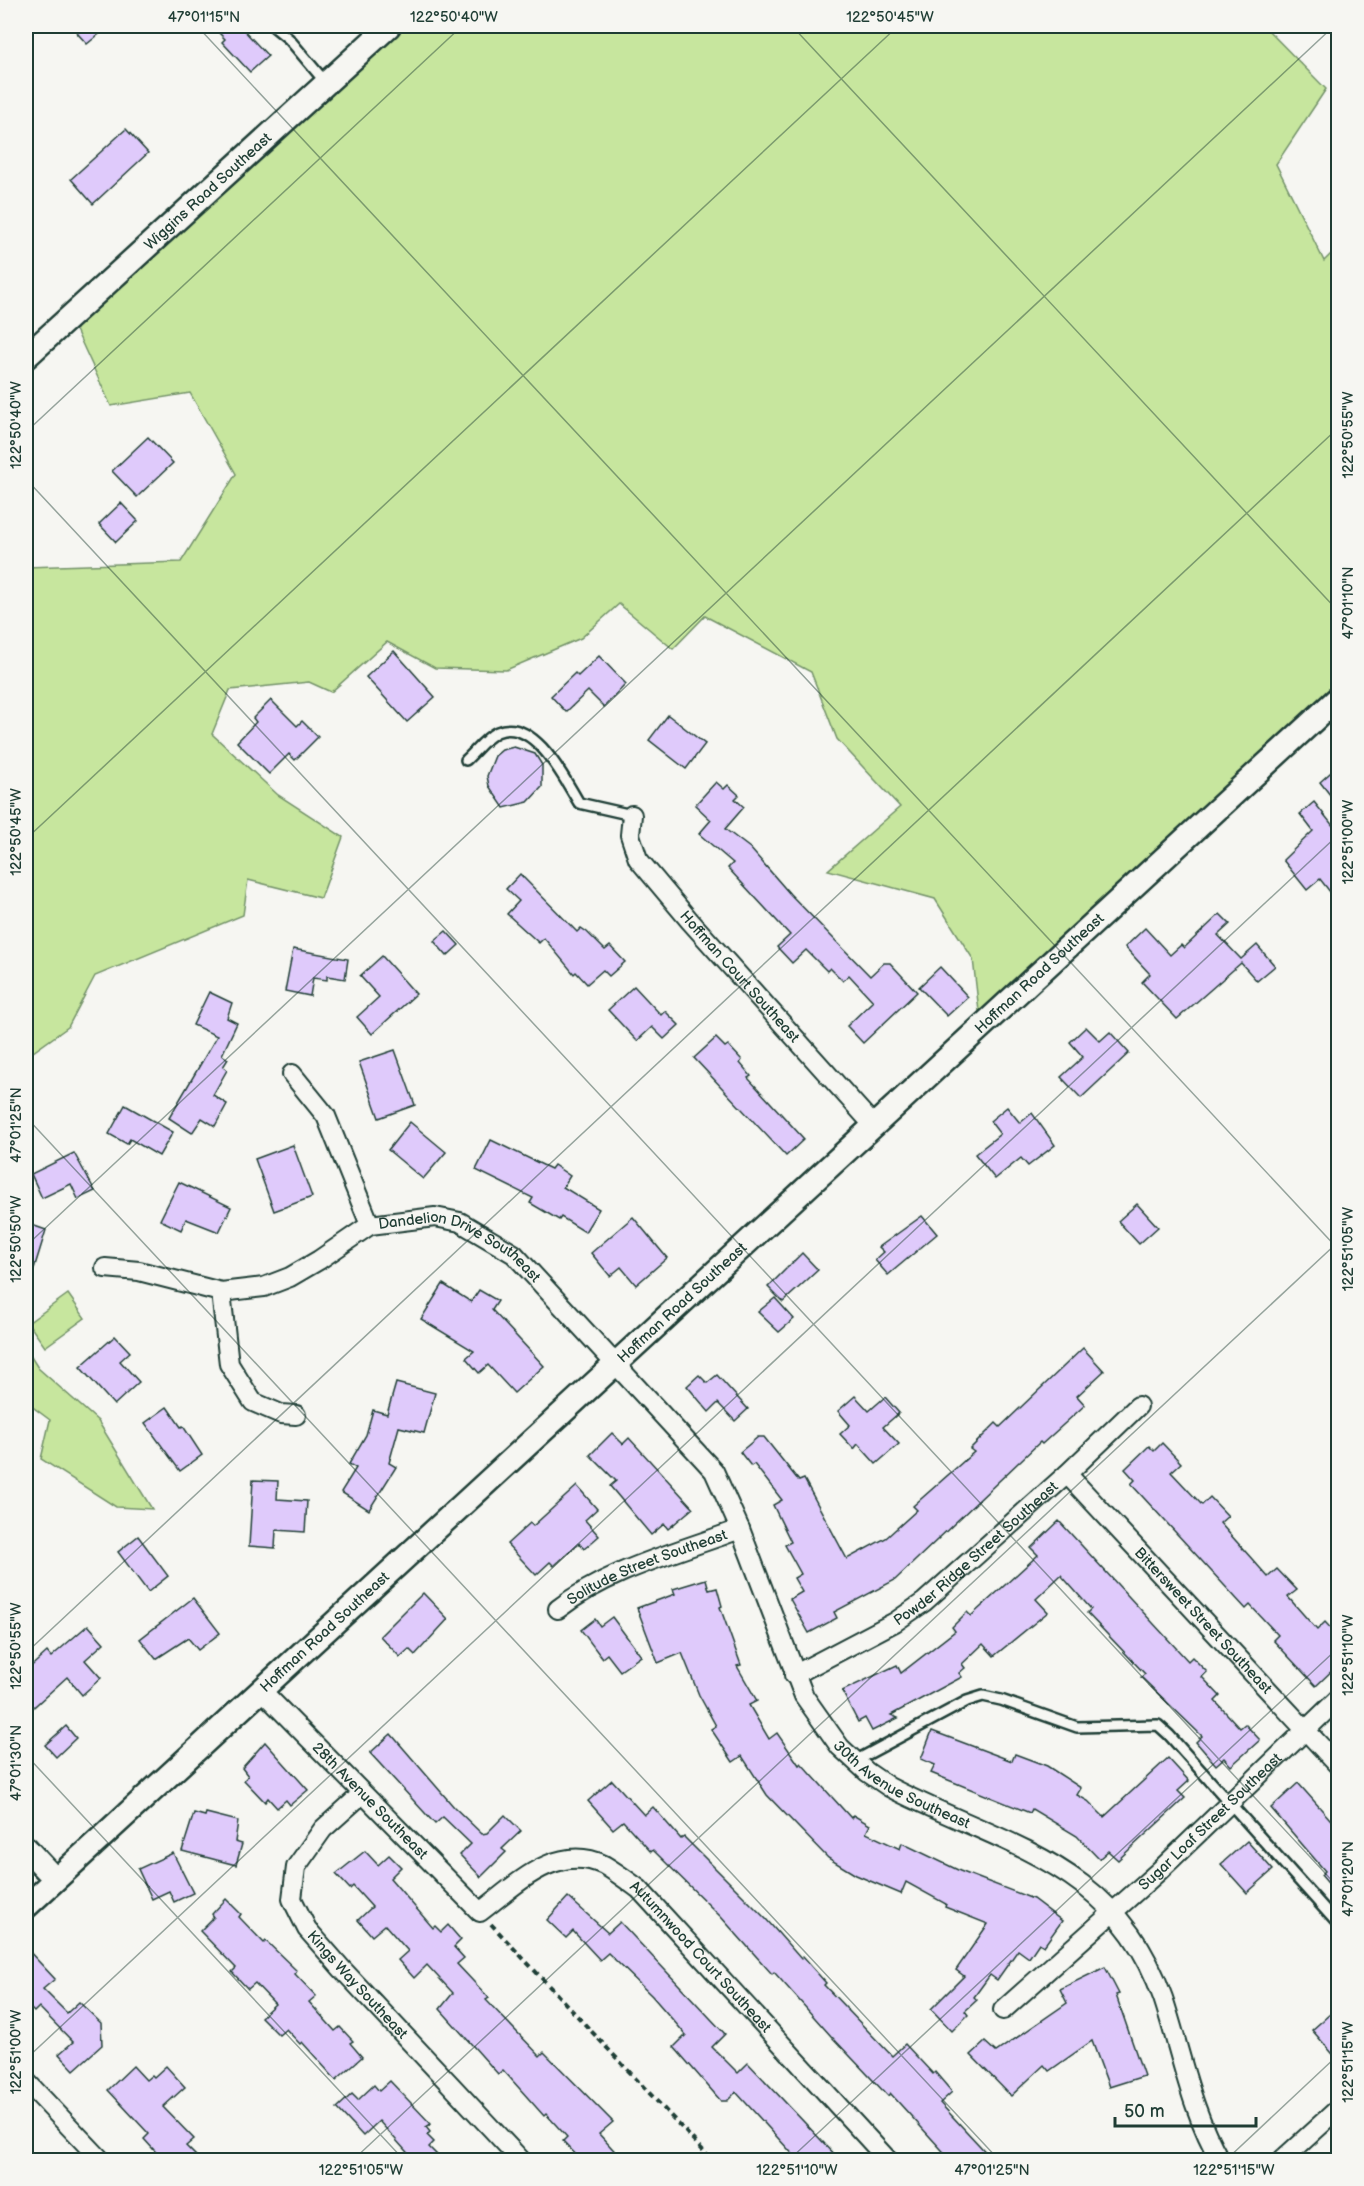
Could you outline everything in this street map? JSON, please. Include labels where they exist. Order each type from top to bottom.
[{"type":"street","name":"Wiggins Road Southeast","points":[[26,357],[389,26]]},
{"type":"street","name":"Hoffman Road Southeast","points":[[26,1906],[875,1127],[1338,698]]},
{"type":"street","name":"Hoffman Court Southeast","points":[[632,815],[630,835],[638,859],[690,921],[875,1127]]},
{"type":"street","points":[[292,1074],[326,1116],[370,1225]]},
{"type":"street","name":"Dandelion Drive Southeast","points":[[105,1268],[139,1271],[221,1292],[264,1287],[290,1277],[370,1225],[435,1217],[460,1222],[481,1232],[514,1254],[616,1363]]},
{"type":"street","points":[[221,1292],[229,1364],[253,1402],[281,1414],[296,1415]]},
{"type":"street","name":"30th Avenue Southeast","points":[[616,1363],[714,1471],[740,1529],[794,1675],[823,1726],[855,1761],[889,1787],[1058,1866],[1088,1886],[1114,1910],[1132,1933],[1150,1964],[1199,2118],[1220,2160]]},
{"type":"street","name":"Powder Ridge Street Southeast","points":[[794,1675],[895,1622],[924,1602],[1067,1474],[1138,1406]]},
{"type":"street","name":"Bittersweet Street Southeast","points":[[1067,1474],[1338,1765]]},
{"type":"street","name":"Solitude Street Southeast","points":[[558,1609],[578,1593],[617,1575],[740,1529]]},
{"type":"street","name":"28th Avenue Southeast","points":[[262,1691],[480,1912]]},
{"type":"street","name":"Sugar Loaf Street Southeast","points":[[1003,2010],[1229,1803],[1338,1698]]},
{"type":"street","name":"Kings Way Southeast","points":[[362,1794],[322,1829],[296,1867],[292,1899],[307,1929],[342,1969],[521,2160]]},
{"type":"street","points":[[26,1848],[55,1879]]},
{"type":"street","name":"Autumnwood Court Southeast","points":[[480,1912],[545,1864],[570,1858],[602,1864],[639,1889],[888,2160]]},
{"type":"street","points":[[26,2081],[101,2160]]},
{"type":"street","points":[[1282,2160],[1338,2109]]},
{"type":"lane","points":[[273,26],[289,39],[326,83]]},
{"type":"lane","points":[[466,760],[497,732],[512,730],[533,740],[554,759],[579,803],[632,815]]},
{"type":"lane","points":[[855,1761],[967,1701],[983,1696],[1077,1726],[1158,1725],[1338,1924]]},
{"type":"path","points":[[480,1912],[712,2160]]},
{"type":"green space","points":[[389,26],[1264,26],[1326,89],[1276,164],[1324,261],[1338,247],[1338,397],[1335,404],[1338,415],[1338,698],[981,1029],[973,959],[935,899],[828,870],[900,807],[837,739],[811,672],[705,616],[673,649],[619,604],[581,638],[506,670],[435,668],[387,642],[331,692],[309,682],[230,690],[212,734],[278,795],[343,837],[321,898],[248,880],[243,915],[95,976],[68,1027],[26,1057],[26,567],[181,562],[236,474],[190,393],[111,406],[70,317]]},
{"type":"green space","points":[[68,1294],[85,1318],[45,1347],[28,1323]]},
{"type":"green space","points":[[26,1349],[38,1368],[98,1421],[152,1509],[116,1507],[41,1459],[50,1420],[26,1402]]},
{"type":"building","points":[[86,26],[109,26],[87,44],[77,33]]},
{"type":"building","points":[[212,26],[240,26],[268,56],[250,72],[222,42],[225,39]]},
{"type":"building","points":[[126,129],[148,153],[93,204],[71,179]]},
{"type":"building","points":[[148,437],[173,463],[137,497],[112,471]]},
{"type":"building","points":[[121,503],[138,521],[116,542],[99,524]]},
{"type":"building","points":[[394,651],[435,697],[407,722],[366,677]]},
{"type":"building","points":[[599,656],[626,684],[604,707],[588,691],[566,712],[551,696],[575,673],[578,676]]},
{"type":"building","points":[[271,700],[297,726],[302,721],[318,737],[295,760],[289,754],[269,774],[237,742],[256,722],[253,718]]},
{"type":"building","points":[[668,715],[705,744],[686,769],[649,740]]},
{"type":"building","points":[[514,747],[535,754],[542,765],[542,787],[528,802],[504,808],[489,786],[487,776],[495,756],[502,750]]},
{"type":"building","points":[[1338,766],[1338,805],[1320,782]]},
{"type":"building","points":[[716,782],[724,789],[728,785],[739,795],[735,799],[744,807],[725,829],[750,848],[790,894],[870,976],[884,963],[890,963],[917,992],[863,1043],[847,1026],[873,1001],[849,975],[843,981],[830,968],[827,971],[806,950],[792,963],[777,947],[790,935],[728,868],[733,863],[699,834],[711,820],[695,805]]},
{"type":"building","points":[[1314,802],[1338,832],[1338,902],[1320,879],[1307,890],[1283,860],[1313,831],[1300,814]]},
{"type":"building","points":[[520,874],[577,932],[581,928],[605,950],[610,946],[625,962],[609,976],[603,970],[587,984],[576,972],[574,974],[544,938],[539,943],[507,914],[519,901],[506,889]]},
{"type":"building","points":[[1220,914],[1230,924],[1218,935],[1241,959],[1257,945],[1275,966],[1257,981],[1241,963],[1177,1019],[1142,982],[1150,974],[1125,947],[1145,928],[1170,955],[1181,945],[1184,948]]},
{"type":"building","points":[[446,931],[459,945],[447,956],[434,941]]},
{"type":"building","points":[[293,949],[348,959],[345,979],[327,976],[327,980],[313,978],[310,996],[285,991]]},
{"type":"building","points":[[382,956],[416,994],[372,1034],[357,1017],[379,997],[360,976]]},
{"type":"building","points":[[940,967],[968,997],[947,1016],[919,987]]},
{"type":"building","points":[[634,986],[661,1015],[665,1011],[679,1025],[664,1039],[652,1027],[637,1041],[608,1010]]},
{"type":"building","points":[[209,992],[232,1003],[227,1018],[237,1023],[222,1055],[228,1059],[223,1067],[227,1070],[213,1095],[227,1104],[215,1126],[202,1118],[192,1133],[169,1118],[217,1036],[193,1025]]},
{"type":"building","points":[[1086,1027],[1100,1041],[1110,1032],[1129,1053],[1081,1098],[1061,1077],[1083,1057],[1070,1042]]},
{"type":"building","points":[[716,1038],[725,1047],[728,1045],[742,1060],[740,1063],[751,1076],[748,1078],[804,1139],[786,1156],[694,1058]]},
{"type":"building","points":[[395,1050],[415,1105],[379,1118],[359,1062]]},
{"type":"building","points":[[125,1105],[173,1132],[159,1156],[130,1139],[127,1144],[109,1134]]},
{"type":"building","points":[[1007,1107],[1020,1123],[1032,1113],[1055,1145],[1028,1166],[1021,1158],[995,1179],[975,1154],[1000,1134],[990,1121]]},
{"type":"building","points":[[410,1122],[446,1152],[423,1179],[388,1150]]},
{"type":"building","points":[[491,1140],[551,1169],[554,1165],[570,1176],[563,1187],[599,1209],[585,1232],[561,1217],[559,1220],[530,1203],[533,1198],[476,1170]]},
{"type":"building","points":[[293,1145],[312,1197],[274,1211],[255,1159]]},
{"type":"building","points":[[74,1153],[95,1191],[78,1199],[71,1184],[42,1198],[31,1174]]},
{"type":"building","points":[[179,1182],[231,1207],[219,1232],[186,1219],[181,1230],[160,1220]]},
{"type":"building","points":[[1137,1204],[1158,1227],[1139,1244],[1118,1221]]},
{"type":"building","points":[[922,1216],[937,1234],[888,1275],[875,1260],[884,1252],[879,1247]]},
{"type":"building","points":[[633,1217],[667,1258],[636,1285],[621,1267],[610,1276],[591,1253]]},
{"type":"building","points":[[26,1223],[46,1230],[29,1285],[26,1284]]},
{"type":"building","points":[[802,1253],[818,1270],[783,1302],[768,1287]]},
{"type":"building","points":[[443,1284],[471,1302],[479,1290],[498,1301],[492,1310],[544,1366],[514,1393],[488,1365],[479,1373],[466,1358],[474,1351],[421,1319]]},
{"type":"building","points":[[775,1298],[794,1319],[779,1332],[758,1312]]},
{"type":"building","points":[[115,1336],[130,1352],[120,1361],[139,1382],[114,1405],[80,1367]]},
{"type":"building","points":[[1083,1348],[1104,1371],[1077,1396],[1085,1405],[1042,1444],[1040,1442],[895,1580],[834,1612],[837,1618],[809,1633],[790,1599],[802,1592],[794,1578],[801,1574],[785,1545],[791,1542],[773,1505],[782,1500],[754,1464],[751,1466],[740,1452],[758,1437],[764,1437],[799,1481],[804,1479],[847,1559],[886,1538],[917,1510],[913,1506],[974,1452],[970,1449],[996,1423],[1000,1427]]},
{"type":"building","points":[[699,1375],[707,1383],[717,1375],[748,1409],[735,1421],[718,1403],[709,1412],[687,1386]]},
{"type":"building","points":[[396,1383],[435,1393],[424,1433],[399,1427],[389,1463],[396,1467],[369,1510],[341,1492],[356,1468],[349,1464],[366,1435],[373,1410],[387,1414]]},
{"type":"building","points":[[855,1396],[869,1411],[885,1397],[899,1413],[883,1427],[899,1444],[876,1464],[858,1444],[854,1449],[840,1434],[850,1425],[838,1411]]},
{"type":"building","points":[[167,1407],[202,1455],[180,1471],[145,1423]]},
{"type":"building","points":[[612,1433],[623,1444],[629,1438],[693,1508],[668,1529],[664,1524],[651,1535],[610,1486],[616,1481],[590,1455]]},
{"type":"building","points":[[1162,1443],[1181,1463],[1171,1472],[1202,1505],[1210,1497],[1228,1516],[1220,1523],[1268,1577],[1277,1569],[1297,1590],[1288,1597],[1317,1630],[1325,1622],[1338,1636],[1338,1665],[1316,1686],[1273,1640],[1278,1635],[1250,1605],[1246,1609],[1131,1484],[1135,1480],[1125,1469],[1149,1446],[1154,1451]]},
{"type":"building","points":[[253,1480],[278,1481],[277,1499],[307,1501],[305,1532],[276,1530],[275,1548],[249,1546]]},
{"type":"building","points":[[577,1486],[597,1509],[585,1520],[599,1536],[584,1549],[579,1543],[554,1566],[550,1562],[536,1575],[507,1544],[530,1523],[533,1526]]},
{"type":"building","points":[[1059,1521],[1188,1661],[1192,1657],[1207,1672],[1202,1677],[1220,1696],[1215,1701],[1240,1728],[1245,1724],[1260,1740],[1231,1766],[1224,1758],[1216,1765],[1196,1742],[1202,1736],[1141,1677],[1145,1674],[1087,1613],[1091,1609],[1061,1575],[1036,1599],[1048,1612],[994,1656],[983,1644],[962,1664],[965,1668],[959,1673],[962,1677],[891,1715],[898,1718],[872,1731],[865,1718],[858,1722],[842,1691],[897,1665],[901,1673],[955,1631],[952,1627],[967,1612],[971,1616],[1038,1555],[1031,1548]]},
{"type":"building","points":[[138,1536],[168,1576],[148,1592],[118,1552]]},
{"type":"building","points":[[706,1579],[709,1590],[717,1588],[722,1606],[720,1607],[741,1665],[737,1666],[757,1701],[749,1705],[769,1739],[777,1733],[799,1765],[801,1763],[851,1818],[853,1815],[870,1825],[866,1833],[900,1849],[902,1843],[960,1871],[1033,1899],[1062,1921],[1044,1946],[1039,1943],[1029,1958],[1018,1950],[997,1980],[990,1975],[974,1997],[977,2000],[965,2011],[968,2015],[952,2031],[931,2009],[964,1976],[956,1970],[988,1924],[945,1907],[946,1904],[906,1882],[901,1894],[856,1875],[828,1858],[767,1795],[742,1756],[733,1762],[711,1729],[716,1726],[699,1695],[682,1653],[658,1663],[637,1608],[675,1594],[673,1589]]},
{"type":"building","points":[[423,1593],[448,1619],[415,1655],[409,1649],[400,1657],[380,1636]]},
{"type":"building","points":[[193,1598],[220,1633],[198,1650],[188,1638],[156,1659],[140,1639]]},
{"type":"building","points":[[612,1617],[641,1656],[620,1671],[607,1654],[602,1658],[581,1630],[595,1619],[600,1626]]},
{"type":"building","points":[[88,1625],[104,1643],[85,1660],[101,1678],[82,1695],[67,1677],[26,1714],[26,1671],[47,1652],[51,1657]]},
{"type":"building","points":[[66,1726],[76,1738],[56,1757],[45,1745]]},
{"type":"building","points":[[932,1731],[1012,1761],[1015,1754],[1047,1766],[1081,1788],[1077,1795],[1088,1801],[1104,1817],[1168,1758],[1189,1781],[1178,1791],[1185,1798],[1118,1860],[1108,1851],[1099,1859],[1077,1836],[1032,1809],[1030,1813],[931,1773],[935,1765],[921,1759]]},
{"type":"building","points":[[391,1734],[454,1807],[482,1834],[487,1833],[505,1815],[521,1831],[502,1849],[506,1852],[481,1877],[460,1855],[471,1844],[443,1817],[435,1824],[370,1753]]},
{"type":"building","points":[[265,1742],[308,1790],[290,1805],[286,1800],[277,1808],[268,1798],[265,1802],[244,1780],[248,1776],[242,1768]]},
{"type":"building","points":[[612,1780],[644,1815],[653,1807],[681,1839],[684,1837],[766,1919],[801,1959],[803,1957],[826,1983],[824,1985],[892,2056],[905,2044],[933,2074],[935,2072],[952,2092],[940,2103],[993,2160],[951,2160],[890,2093],[888,2096],[831,2036],[774,1972],[772,1974],[721,1917],[653,1850],[651,1852],[623,1821],[613,1829],[588,1801]]},
{"type":"building","points":[[1298,1783],[1338,1828],[1338,1895],[1321,1875],[1325,1871],[1271,1808]]},
{"type":"building","points":[[194,1813],[205,1816],[206,1813],[238,1821],[235,1842],[242,1844],[236,1865],[182,1851]]},
{"type":"building","points":[[1247,1841],[1273,1870],[1247,1893],[1221,1864]]},
{"type":"building","points":[[365,1851],[378,1865],[389,1855],[401,1867],[390,1878],[433,1928],[435,1926],[441,1932],[448,1925],[461,1940],[454,1947],[464,1958],[457,1964],[489,1998],[486,2000],[540,2056],[544,2052],[613,2122],[599,2134],[623,2160],[581,2160],[563,2141],[567,2137],[546,2114],[544,2116],[503,2070],[498,2074],[440,2009],[453,1993],[427,1965],[414,1978],[398,1960],[408,1951],[385,1925],[372,1936],[358,1920],[372,1907],[353,1886],[350,1889],[336,1874]]},
{"type":"building","points":[[173,1853],[193,1893],[174,1902],[169,1891],[152,1899],[138,1869]]},
{"type":"building","points":[[568,1897],[608,1933],[620,1922],[725,2034],[712,2047],[738,2073],[748,2063],[840,2160],[798,2160],[736,2092],[727,2101],[721,2101],[674,2047],[686,2035],[652,1996],[608,1953],[600,1960],[573,1931],[566,1938],[547,1920]]},
{"type":"building","points":[[226,1899],[241,1914],[239,1917],[264,1943],[266,1941],[297,1971],[295,1974],[316,1996],[309,2002],[335,2031],[340,2027],[353,2041],[350,2043],[362,2057],[336,2080],[302,2042],[300,2044],[286,2029],[279,2035],[261,2017],[275,2004],[255,1983],[248,1989],[232,1972],[236,1968],[200,1931],[214,1917],[212,1914]]},
{"type":"building","points":[[26,1948],[55,1979],[43,1989],[67,2013],[79,2002],[101,2023],[102,2045],[74,2070],[59,2054],[73,2042],[39,2007],[34,2012],[26,2004]]},
{"type":"building","points":[[1105,1967],[1119,1994],[1116,1995],[1144,2076],[1109,2087],[1092,2041],[1049,2071],[1044,2065],[1011,2096],[971,2055],[985,2042],[996,2052],[1067,2003],[1060,1989]]},
{"type":"building","points":[[1338,2007],[1338,2060],[1312,2030]]},
{"type":"building","points":[[133,2066],[146,2080],[152,2075],[154,2077],[166,2066],[185,2087],[163,2107],[194,2139],[186,2146],[200,2160],[163,2160],[144,2139],[149,2134],[108,2090]]},
{"type":"building","points":[[390,2081],[431,2124],[426,2127],[430,2132],[427,2135],[434,2142],[429,2147],[442,2160],[414,2160],[379,2121],[363,2136],[337,2108],[352,2094],[358,2100],[374,2085],[379,2091]]}]
